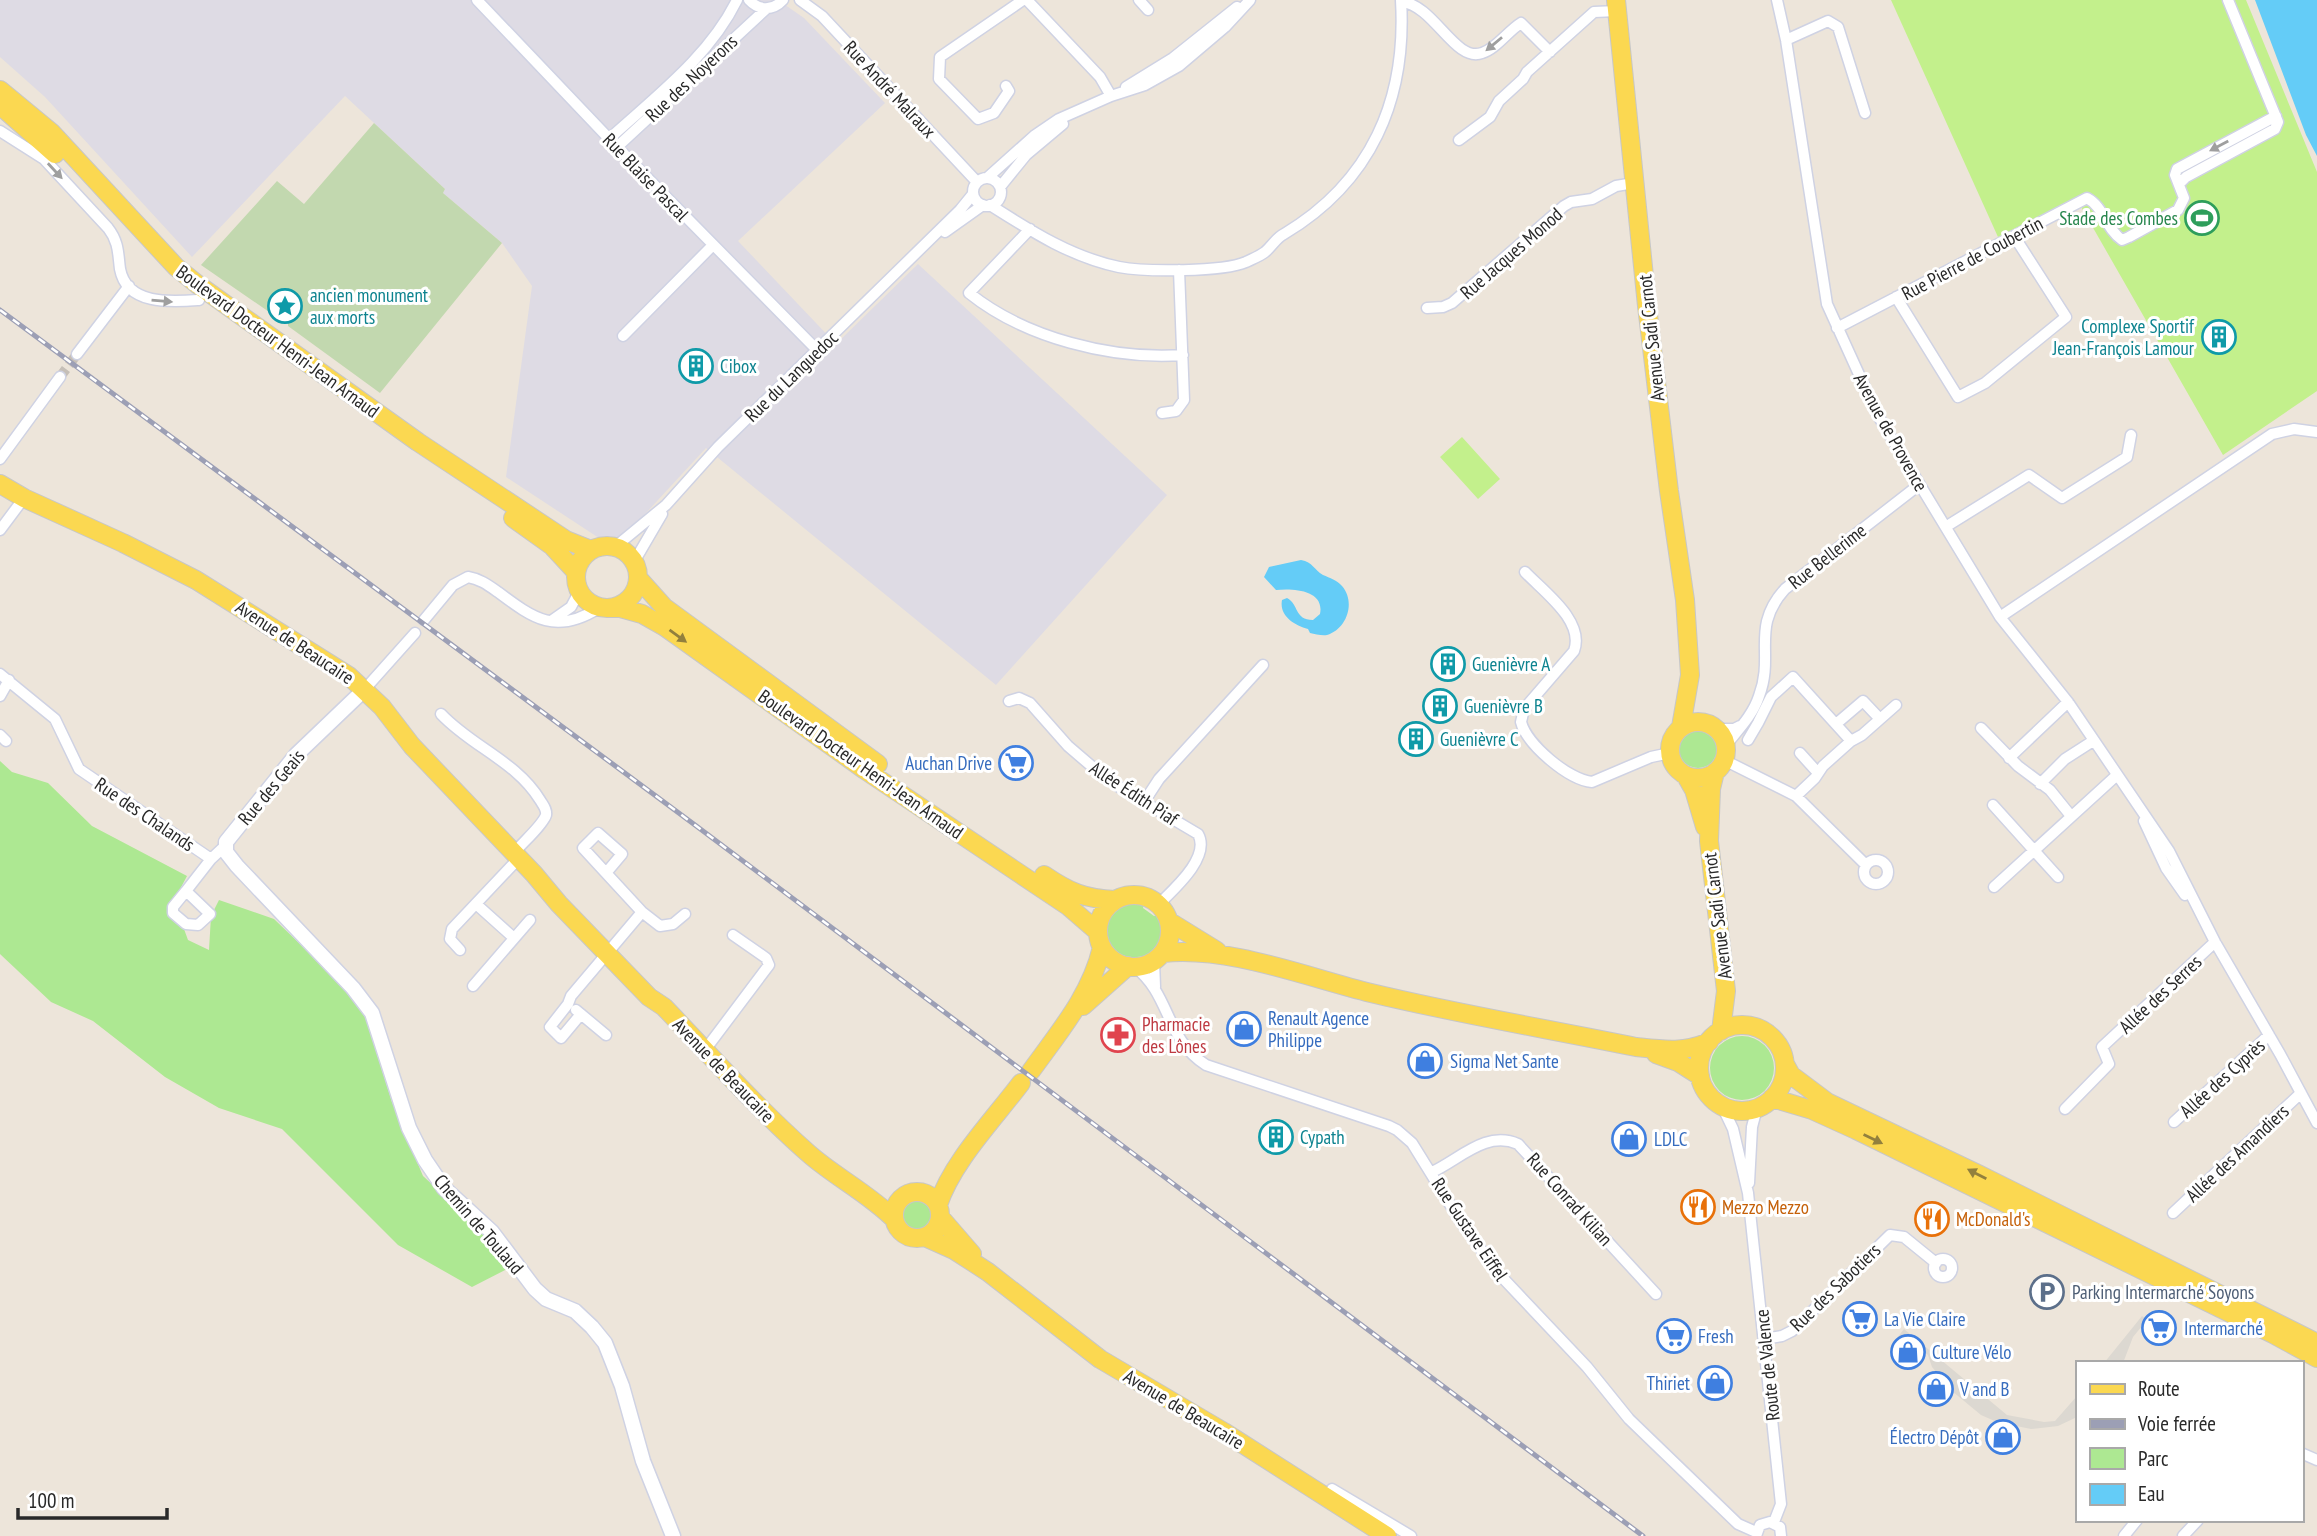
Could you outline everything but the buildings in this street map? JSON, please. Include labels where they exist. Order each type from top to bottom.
[{"type":"main road","name":"Avenue Sadi Carnot","points":[[1616,5],[1669,491],[1685,600],[1690,675],[1681,727]]},
{"type":"main road","name":"Boulevard Docteur Henri-Jean Arnaud","points":[[0,90],[52,133],[167,259],[197,284],[418,442],[566,540],[591,550]]},
{"type":"main road","name":"Boulevard Docteur Henri-Jean Arnaud","points":[[0,105],[43,141],[158,264],[199,300],[373,424],[552,546],[576,572]]},
{"type":"main road","name":"Avenue de Beaucaire","points":[[0,484],[196,580],[276,628],[365,689],[412,746],[516,856],[569,902],[611,951],[656,990],[664,1007],[785,1133],[894,1219]]},
{"type":"main road","points":[[615,547],[623,551],[636,570],[632,596],[617,607],[599,608],[591,605],[579,592],[576,572],[584,556],[591,550],[615,547]]},
{"type":"main road","name":"Boulevard Docteur Henri-Jean Arnaud","points":[[636,570],[664,607],[872,760],[1072,893],[1085,898],[1115,900]]},
{"type":"main road","name":"Boulevard Docteur Henri-Jean Arnaud","points":[[617,607],[642,614],[665,626],[864,770],[1068,906],[1100,940]]},
{"type":"main road","name":"Avenue Sadi Carnot","points":[[1690,675],[1718,746],[1711,789],[1709,841],[1726,991],[1715,1036]]},
{"type":"main road","points":[[1694,721],[1718,746],[1701,778],[1686,776],[1675,767],[1670,753],[1672,738],[1681,727],[1694,721]]},
{"type":"main road","name":"Avenue Sadi Carnot","points":[[1686,776],[1694,790],[1709,841]]},
{"type":"main road","points":[[939,1211],[932,1196],[915,1192],[903,1196],[894,1210],[894,1219],[898,1230],[908,1237],[925,1237],[935,1230],[949,1181],[1070,1018],[1093,978],[1101,918],[1115,900],[1133,894],[1142,895],[1159,904],[1176,928],[1224,955]]},
{"type":"main road","points":[[1159,957],[1170,938],[1170,922]]},
{"type":"main road","points":[[1100,940],[1113,960],[1131,967]]},
{"type":"main road","points":[[1070,1018],[1131,967],[1159,957],[1191,951],[1224,955],[1373,993],[1636,1047],[1691,1049],[1729,1027],[1748,1026],[1769,1035],[1777,1043],[1791,1075],[1827,1102],[1865,1118],[2317,1358]]},
{"type":"main road","name":"Avenue Sadi Carnot","points":[[1726,991],[1748,1026]]},
{"type":"main road","points":[[1715,1036],[1700,1058],[1700,1076],[1708,1093],[1722,1106],[1733,1110],[1757,1108],[1772,1098],[1780,1088],[1785,1064]]},
{"type":"main road","points":[[1636,1047],[1678,1062],[1700,1076]]},
{"type":"main road","points":[[1772,1098],[1812,1110],[2317,1343]]},
{"type":"main road","points":[[921,1192],[961,1163]]},
{"type":"main road","name":"Avenue de Beaucaire","points":[[852,1184],[886,1195],[903,1196]]},
{"type":"main road","name":"Avenue de Beaucaire","points":[[939,1211],[988,1272]]},
{"type":"main road","name":"Avenue de Beaucaire","points":[[925,1237],[954,1250],[988,1272],[1100,1359],[1224,1432],[1387,1536]]},
{"type":"street","name":"Rue Blaise Pascal","points":[[477,0],[818,351]]},
{"type":"street","name":"Rue des Noyerons","points":[[613,143],[701,54],[726,23],[737,0]]},
{"type":"street","points":[[749,0],[766,9]]},
{"type":"street","name":"Rue des Noyerons","points":[[613,143],[766,9],[773,8],[783,0]]},
{"type":"street","points":[[1006,86],[1009,91],[994,113],[978,119],[939,79],[940,57],[1025,0],[1100,77],[1111,96]]},
{"type":"street","points":[[1139,0],[1148,10]]},
{"type":"street","points":[[1249,0],[1224,27],[1179,66],[1145,85],[1111,96],[1043,129],[982,180],[973,194],[976,201],[1064,249],[1088,259],[1120,267],[1151,271],[1242,264],[1264,253],[1280,236],[1306,221],[1351,178],[1380,131],[1394,92],[1401,61],[1401,1],[1413,3],[1421,9],[1465,52],[1484,53],[1521,23],[1550,52]]},
{"type":"street","name":"Avenue de Provence","points":[[1777,0],[1786,40],[1827,304],[1877,414],[2000,617],[2068,702],[2169,852],[2215,942],[2317,1123]]},
{"type":"street","name":"Rue Pierre de Coubertin","points":[[1837,328],[2087,198],[2095,202],[2113,234],[2122,240],[2178,210],[2184,198],[2175,175],[2177,169],[2276,116],[2228,0]]},
{"type":"street","name":"Rue André Malraux","points":[[804,1],[822,16],[982,180]]},
{"type":"street","points":[[1459,140],[1490,117],[1499,101],[1594,12],[1616,5]]},
{"type":"street","points":[[1786,40],[1828,21],[1838,27],[1865,113]]},
{"type":"street","points":[[987,205],[1039,142],[1079,111]]},
{"type":"street","points":[[0,131],[44,159],[108,228],[119,251],[121,271],[129,286],[153,301],[199,300]]},
{"type":"street","points":[[982,180],[995,180],[1000,192],[1026,226]]},
{"type":"street","name":"Rue Jacques Monod","points":[[1427,308],[1443,307],[1452,303],[1564,206],[1571,202],[1591,199],[1616,186],[1634,183]]},
{"type":"street","name":"Rue du Languedoc","points":[[615,547],[666,505],[718,447],[920,250],[973,194]]},
{"type":"street","name":"Rue du Languedoc","points":[[920,250],[987,205]]},
{"type":"street","points":[[1026,226],[969,293],[992,311],[1024,327],[1072,342],[1121,354],[1158,357],[1183,355]]},
{"type":"street","points":[[1896,297],[1958,397],[1976,388],[2066,317],[2014,236]]},
{"type":"street","points":[[623,337],[713,245]]},
{"type":"street","points":[[1162,413],[1176,411],[1184,400],[1179,270]]},
{"type":"street","points":[[78,354],[129,286]]},
{"type":"street","points":[[0,459],[60,377]]},
{"type":"street","points":[[2000,617],[2272,435],[2294,429],[2317,432]]},
{"type":"street","points":[[1947,526],[2029,475],[2062,499],[2127,457],[2131,435]]},
{"type":"street","name":"Rue Bellerime","points":[[1718,746],[1751,714],[1760,696],[1764,678],[1763,638],[1773,602],[1785,589],[1919,485]]},
{"type":"street","points":[[0,530],[24,498]]},
{"type":"street","name":"Rue du Languedoc","points":[[636,570],[666,505]]},
{"type":"street","points":[[1525,572],[1574,626],[1577,643],[1574,651],[1524,709],[1521,722],[1529,738],[1563,770],[1583,781],[1592,782],[1651,757],[1670,753]]},
{"type":"street","points":[[424,620],[453,585],[468,577],[483,582],[530,616],[551,621],[571,622],[599,608]]},
{"type":"street","points":[[551,621],[571,607],[579,592]]},
{"type":"street","points":[[365,689],[415,633]]},
{"type":"street","points":[[1144,802],[1159,779],[1263,665]]},
{"type":"street","points":[[0,696],[4,677]]},
{"type":"street","name":"Rue des Chalands","points":[[4,677],[55,719],[79,769],[211,859]]},
{"type":"street","points":[[1748,740],[1771,696],[1793,677],[1851,741]]},
{"type":"street","name":"Rue des Geais","points":[[186,891],[211,859],[226,845],[296,755],[365,689]]},
{"type":"street","name":"Allée Édith Piaf","points":[[1009,701],[1019,698],[1030,703],[1079,756],[1122,789],[1194,830],[1202,841],[1202,849],[1193,865],[1159,904]]},
{"type":"street","points":[[1836,724],[1863,701],[1880,719]]},
{"type":"street","points":[[2009,758],[2068,702]]},
{"type":"street","points":[[1796,796],[1851,741],[1862,735],[1896,705]]},
{"type":"street","points":[[441,714],[481,748],[500,757],[518,772],[545,809],[544,818],[516,856],[452,929],[450,939],[460,950]]},
{"type":"street","points":[[1980,728],[2009,758],[2056,796],[2071,816]]},
{"type":"street","points":[[2040,784],[2066,760],[2093,741]]},
{"type":"street","points":[[1718,746],[1796,796],[1866,865]]},
{"type":"street","points":[[1800,753],[1818,772]]},
{"type":"street","points":[[1994,887],[2117,775]]},
{"type":"street","points":[[1993,805],[2057,877]]},
{"type":"street","name":"Chemin de Toulaud","points":[[226,845],[226,852],[237,866],[354,988],[372,1013],[409,1128],[425,1160],[444,1188],[492,1232],[535,1289],[546,1299],[575,1311],[605,1343],[622,1386],[643,1461],[673,1536]]},
{"type":"street","points":[[606,873],[642,912],[660,926],[673,924],[685,914]]},
{"type":"street","points":[[476,904],[514,938]]},
{"type":"street","points":[[581,1014],[561,1038],[550,1027],[571,996],[642,912]]},
{"type":"street","points":[[473,986],[530,920]]},
{"type":"street","points":[[705,1051],[769,965],[766,958],[733,935]]},
{"type":"street","name":"Allée des Serres","points":[[2065,1109],[2109,1064],[2102,1047],[2215,942]]},
{"type":"street","name":"Rue Gustave Eiffel","points":[[1155,987],[1159,957]]},
{"type":"street","name":"Rue Gustave Eiffel","points":[[1131,967],[1155,987],[1179,1040],[1196,1059],[1224,1072],[1397,1130],[1412,1143],[1481,1252],[1511,1289],[1587,1367],[1629,1419],[1738,1524],[1756,1534]]},
{"type":"street","points":[[568,1004],[606,1035]]},
{"type":"street","name":"Allée des Cyprès","points":[[2174,1122],[2269,1035]]},
{"type":"street","name":"Allée des Amandiers","points":[[2173,1213],[2301,1093]]},
{"type":"street","points":[[1722,1106],[1733,1129],[1748,1193]]},
{"type":"street","points":[[1748,1193],[1752,1127],[1757,1108]]},
{"type":"street","name":"Rue Conrad Kilian","points":[[1432,1172],[1490,1140],[1504,1139],[1518,1144],[1656,1294]]},
{"type":"street","name":"Route de Valence","points":[[1748,1193],[1781,1504],[1774,1522]]},
{"type":"street","name":"Rue des Sabotiers","points":[[1764,1339],[1792,1331],[1891,1235],[1904,1237],[1936,1263]]},
{"type":"street","points":[[1332,1489],[1411,1536]]},
{"type":"street","points":[[1756,1534],[1763,1523],[1774,1522],[1780,1527],[1781,1536]]},
{"type":"street","points":[[2124,1536],[2135,1522]]},
{"type":"street","points":[[2183,1536],[2196,1522]]},
{"type":"shaded area","points":[[0,0],[778,0],[804,18],[885,103],[738,241],[836,344],[918,264],[1167,495],[996,685],[706,448],[622,539],[602,540],[506,477],[532,286],[502,243],[443,193],[445,189],[345,96],[192,257],[45,97],[0,57]]},
{"type":"shaded area","points":[[2142,1316],[2147,1320],[2133,1337],[2124,1361],[2106,1361]]},
{"type":"shaded area","points":[[1904,1329],[2007,1415],[2044,1422],[2055,1421],[2076,1397],[2076,1417],[2058,1426],[2031,1429],[1997,1422],[1981,1415],[1952,1391],[1932,1367],[1928,1355],[1908,1339],[1897,1338]]},
{"type":"green space","name":"Stade des Combes","points":[[1891,0],[2246,0],[2317,172],[2317,391],[2223,455],[2076,198],[1998,237]]},
{"type":"green space","points":[[374,123],[445,189],[443,193],[502,243],[380,393],[288,326],[288,322],[278,315],[275,316],[201,265],[277,181],[304,204]]},
{"type":"green space","points":[[1462,437],[1500,479],[1478,499],[1440,457]]},
{"type":"green space","points":[[1698,730],[1711,736],[1717,749],[1711,762],[1698,768],[1685,762],[1679,749],[1685,736]]},
{"type":"green space","points":[[0,761],[12,772],[48,783],[92,826],[187,876],[168,912],[184,929],[188,940],[209,950],[211,916],[219,900],[274,919],[345,987],[364,1013],[392,1102],[423,1176],[482,1230],[511,1267],[472,1287],[398,1245],[282,1129],[219,1108],[165,1077],[93,1021],[51,1002],[0,954]]},
{"type":"green space","points":[[1144,904],[1143,908],[1154,916],[1158,915],[1163,933],[1159,946],[1149,954],[1136,957],[1123,955],[1112,948],[1106,937],[1108,921],[1112,914],[1122,906]]},
{"type":"green space","points":[[1736,1036],[1748,1036],[1765,1045],[1772,1056],[1772,1080],[1765,1091],[1748,1100],[1736,1100],[1724,1095],[1715,1086],[1710,1074],[1710,1062],[1715,1050],[1724,1041]]},
{"type":"green space","points":[[917,1200],[928,1204],[932,1215],[928,1226],[917,1230],[906,1226],[902,1215],[906,1204]]},
{"type":"water","points":[[2255,0],[2317,0],[2317,156],[2306,135]]},
{"type":"water","points":[[1301,560],[1338,582],[1346,592],[1349,607],[1344,621],[1334,632],[1327,635],[1310,633],[1308,629],[1289,619],[1283,611],[1282,600],[1287,598],[1300,615],[1313,620],[1320,614],[1320,606],[1313,595],[1299,590],[1276,590],[1264,577],[1269,567]]},
{"type":"tunnel","points":[[60,377],[77,354]]},
{"type":"railway","points":[[0,310],[695,825],[1643,1536]]},
{"type":"place","name":"Stade des Combes","points":[[2202,218]]},
{"type":"place","name":"ancien monument aux morts","points":[[285,306]]},
{"type":"place","name":"Complexe Sportif Jean-François Lamour","points":[[2219,337]]},
{"type":"place","name":"Cibox","points":[[696,366]]},
{"type":"place","name":"Guenièvre A","points":[[1448,664]]},
{"type":"place","name":"Guenièvre B","points":[[1440,706]]},
{"type":"place","name":"Guenièvre C","points":[[1416,739]]},
{"type":"place","name":"Auchan Drive","points":[[1016,763]]},
{"type":"place","name":"Renault Agence Philippe","points":[[1244,1029]]},
{"type":"place","name":"Pharmacie des Lônes","points":[[1118,1035]]},
{"type":"place","name":"Sigma Net Sante","points":[[1425,1061]]},
{"type":"place","name":"Cypath","points":[[1276,1137]]},
{"type":"place","name":"LDLC","points":[[1629,1139]]},
{"type":"place","name":"Mezzo Mezzo","points":[[1698,1207]]},
{"type":"place","name":"McDonald's","points":[[1932,1219]]},
{"type":"place","name":"Parking Intermarché Soyons","points":[[2047,1292]]},
{"type":"place","name":"La Vie Claire","points":[[1860,1319]]},
{"type":"place","name":"Intermarché","points":[[2159,1328]]},
{"type":"place","name":"Fresh","points":[[1674,1336]]},
{"type":"place","name":"Culture Vélo","points":[[1908,1352]]},
{"type":"place","name":"Thiriet","points":[[1715,1383]]},
{"type":"place","name":"V and B","points":[[1936,1389]]},
{"type":"place","name":"Électro Dépôt","points":[[2003,1437]]}]
